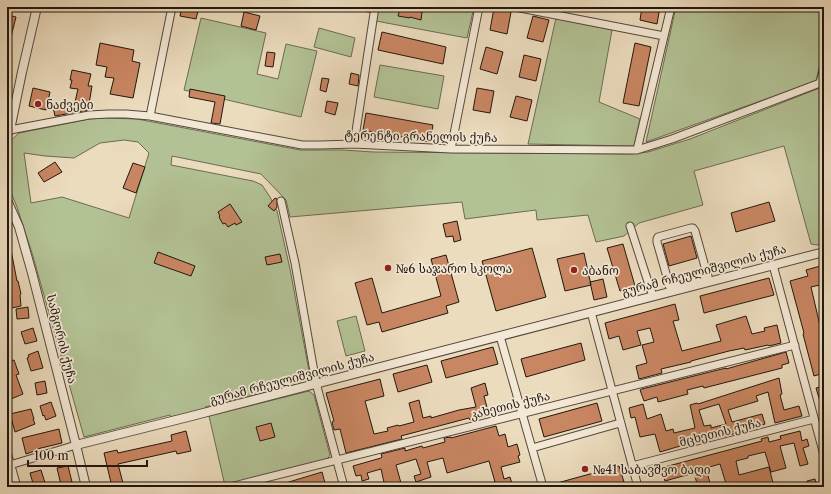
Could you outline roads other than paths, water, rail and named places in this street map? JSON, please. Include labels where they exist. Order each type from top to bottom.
[{"type":"street","points":[[9,132],[37,7]]},
{"type":"street","points":[[150,116],[172,7]]},
{"type":"street","points":[[354,144],[375,8],[363,7]]},
{"type":"street","points":[[451,149],[479,7]]},
{"type":"street","points":[[515,7],[664,36]]},
{"type":"street","points":[[637,150],[671,7]]},
{"type":"street","points":[[822,83],[824,68]]},
{"type":"street","name":"ტერენტი გრანელის ქუჩა","points":[[9,132],[89,115],[126,114],[150,116],[302,145],[354,144],[451,149],[637,150],[672,139],[822,83]]},
{"type":"street","name":"სამგორის ქუჩა","points":[[7,200],[19,227],[86,487]]},
{"type":"street","points":[[281,200],[295,263],[316,383],[344,487]]},
{"type":"street","points":[[630,226],[653,296]]},
{"type":"street","points":[[670,289],[656,241],[658,237],[693,228],[709,278]]},
{"type":"street","name":"გურამ რჩეულიშვილის ქუჩა","points":[[10,465],[76,445],[653,296],[670,289],[709,278],[773,265],[824,252]]},
{"type":"street","points":[[773,265],[824,455]]},
{"type":"street","points":[[590,312],[638,487]]},
{"type":"street","points":[[500,336],[543,487]]},
{"type":"street","name":"კახეთის ქუჩა","points":[[230,487],[795,345]]},
{"type":"street","name":"მცხეთის ქუჩა","points":[[632,466],[814,419]]},
{"type":"street","points":[[532,448],[620,423]]},
{"type":"street","points":[[7,452],[17,487]]},
{"type":"place","name":"ნაძვები","points":[[38,104]]},
{"type":"place","name":"№6 საჯარო სკოლა","points":[[388,268]]},
{"type":"place","name":"აბანო","points":[[574,270]]},
{"type":"place","name":"№41 საბავშვო ბაღი","points":[[585,469]]}]
